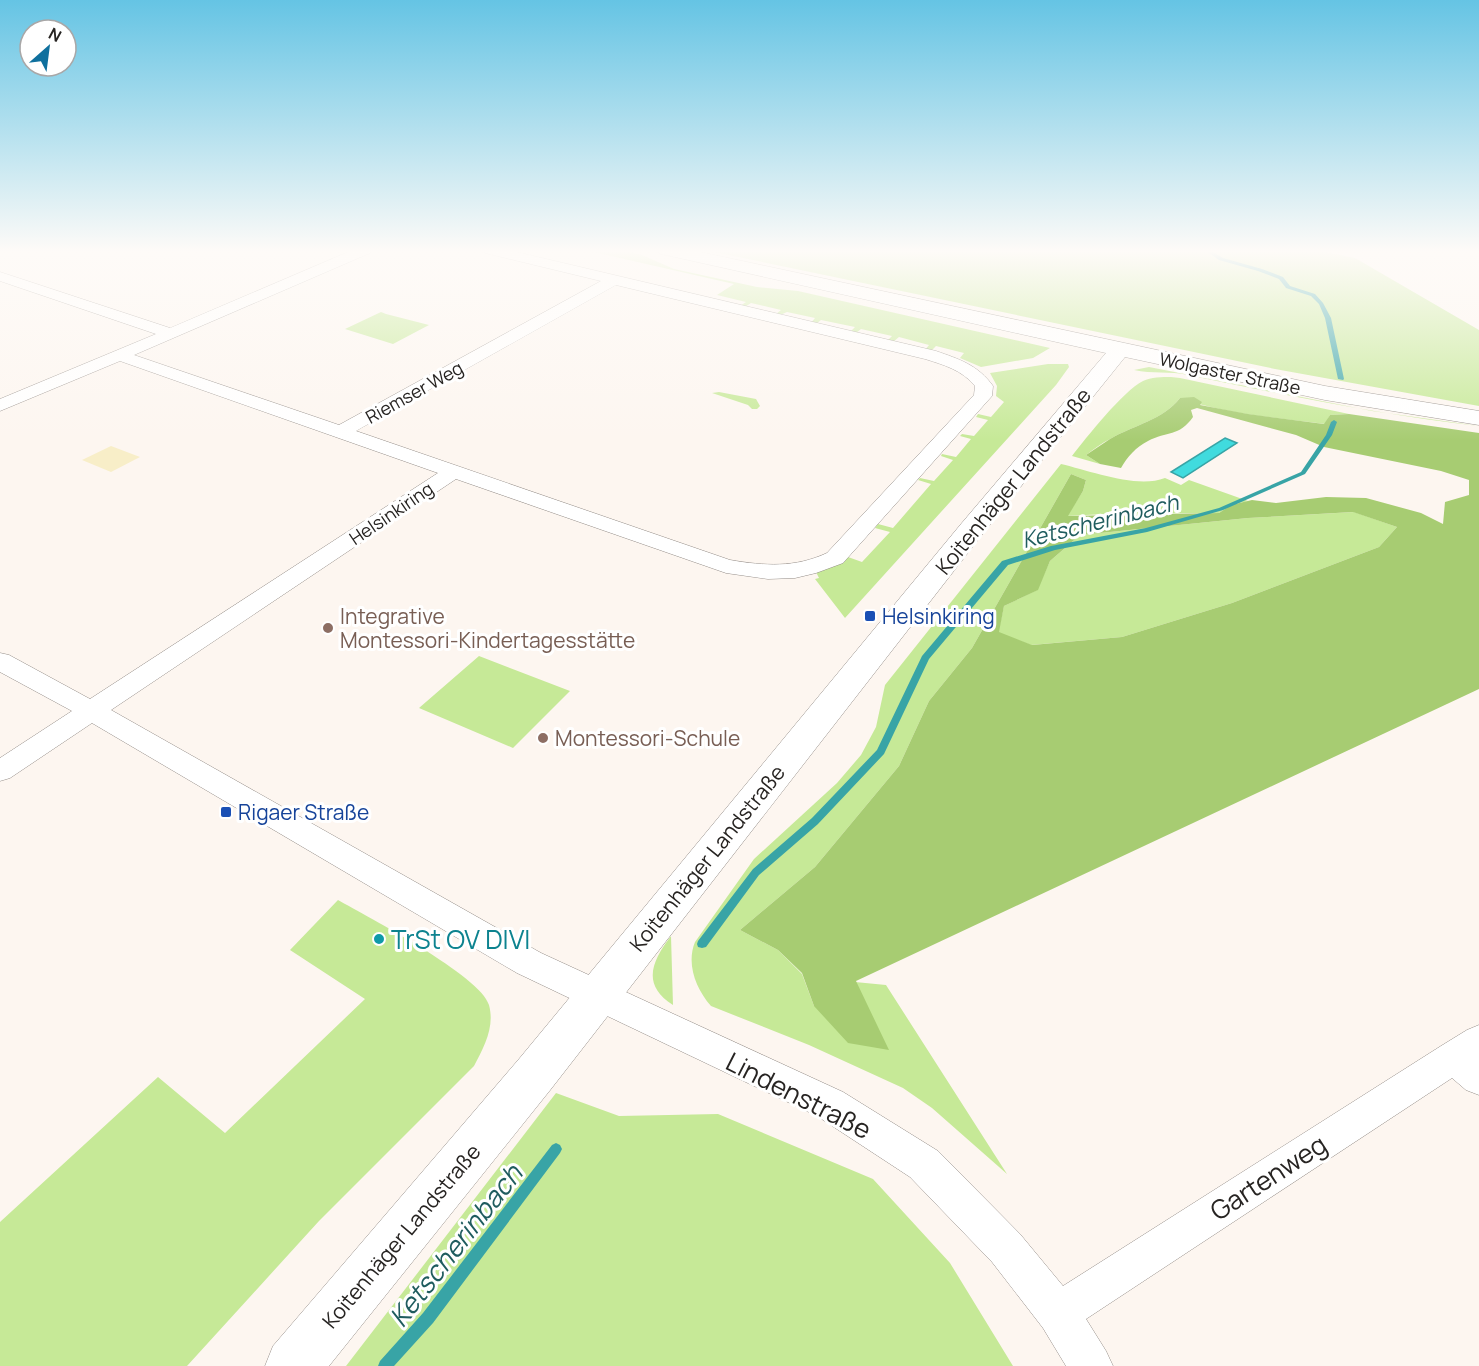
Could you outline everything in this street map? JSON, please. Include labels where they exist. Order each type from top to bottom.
[{"type":"main road","name":"Wolgaster Straße","points":[[955,314],[1325,393],[1479,418]]},
{"type":"main road","name":"Koitenhäger Landstraße","points":[[293,1366],[535,1074],[596,995],[1120,350]]},
{"type":"street","points":[[113,314],[170,333]]},
{"type":"street","points":[[0,406],[215,314]]},
{"type":"street","name":"Riemser Weg","points":[[339,433],[553,314]]},
{"type":"street","name":"Helsinkiring","points":[[0,771],[453,472],[726,566],[760,572],[796,573],[818,567],[835,558],[983,396],[984,386],[975,373],[958,363],[757,314]]},
{"type":"street","name":"Riemser Weg","points":[[119,355],[453,472]]},
{"type":"street","points":[[0,661],[92,711],[529,963],[596,995]]},
{"type":"street","name":"Lindenstraße","points":[[596,995],[830,1104],[924,1164],[1006,1248],[1058,1313],[1091,1366]]},
{"type":"street","name":"Gartenweg","points":[[1058,1313],[1471,1059]]},
{"type":"green space","points":[[377,314],[429,325],[393,344],[345,329]]},
{"type":"green space","points":[[795,314],[899,314],[1050,348],[1033,358],[981,367],[960,358],[964,353],[936,346],[931,351],[925,350],[929,345],[899,337],[893,342],[887,341],[892,336],[861,329],[856,333],[850,332],[855,327],[821,320],[816,324],[811,323],[815,318]]},
{"type":"green space","points":[[1010,314],[1451,314],[1479,330],[1479,406],[1275,369]]},
{"type":"green space","points":[[1048,364],[1068,364],[1069,367],[1056,385],[845,618],[815,579],[819,578],[816,572],[848,557],[862,562],[890,532],[875,528],[878,524],[893,528],[931,484],[918,480],[920,478],[934,481],[953,460],[941,456],[942,454],[956,457],[971,439],[960,436],[962,434],[974,436],[988,420],[976,417],[978,414],[991,417],[1004,402],[996,396],[997,386],[990,373]]},
{"type":"green space","points":[[1149,367],[1360,409],[1181,374],[1134,370]]},
{"type":"green space","points":[[1171,377],[1349,414],[1330,415],[1325,424],[1233,412],[1180,398],[1157,417],[1119,434],[1086,455],[1100,464],[1072,456],[1105,416],[1135,386],[1149,379]]},
{"type":"green space","points":[[719,392],[756,399],[760,406],[752,409],[748,405],[712,393]]},
{"type":"green space","points":[[1194,397],[1202,402],[1200,405],[1248,414],[1324,424],[1330,415],[1349,414],[1479,433],[1479,689],[856,981],[889,1050],[848,1043],[814,1006],[802,973],[778,950],[740,930],[815,867],[899,766],[929,701],[972,648],[1071,474],[1086,480],[1083,491],[1068,516],[1219,513],[1231,505],[1252,500],[1276,503],[1326,497],[1366,498],[1421,513],[1443,524],[1445,502],[1469,495],[1469,480],[1441,471],[1324,447],[1296,435],[1197,408],[1191,410],[1193,417],[1183,428],[1144,443],[1132,453],[1121,468],[1100,464],[1086,455],[1119,434],[1157,417],[1180,398]],"holes":[[[1353,512],[1397,527],[1379,547],[1232,603],[1122,637],[1032,645],[999,632],[1004,606],[1038,590],[1050,561],[1080,535],[1248,518]]]},
{"type":"green space","points":[[1061,464],[1128,480],[1154,481],[1165,478],[1181,485],[1189,480],[1248,501],[1231,505],[1219,513],[1067,516],[1083,491],[1086,480],[1071,474],[972,648],[929,701],[899,766],[815,867],[740,930],[778,950],[802,974],[814,1006],[855,982],[886,985],[1007,1174],[932,1108],[903,1088],[809,1045],[711,1006],[694,976],[692,950],[695,942],[754,859],[837,783],[861,755],[876,727],[885,685]]},
{"type":"green space","points":[[1354,512],[1397,527],[1379,547],[1232,603],[1122,637],[1031,645],[998,633],[1004,606],[1037,590],[1050,561],[1080,535],[1248,518]]},
{"type":"green space","points":[[479,656],[570,691],[513,748],[419,708]]},
{"type":"green space","points":[[338,900],[422,948],[466,979],[481,993],[489,1005],[491,1021],[485,1044],[474,1066],[319,1221],[187,1366],[0,1366],[0,1222],[158,1077],[225,1133],[365,999],[290,950]]},
{"type":"green space","points":[[671,936],[673,1005],[663,997],[653,981],[655,964]]},
{"type":"green space","points":[[556,1093],[619,1116],[718,1114],[873,1179],[950,1263],[1013,1366],[346,1366]]},
{"type":"sand","points":[[111,446],[140,457],[111,472],[82,460]]},
{"type":"water","points":[[1225,438],[1237,443],[1183,478],[1171,472]]},
{"type":"waterway","name":"Ketscherinbach","points":[[1326,314],[1341,379]]},
{"type":"waterway","name":"Ketscherinbach","points":[[702,944],[756,872],[815,821],[881,752],[925,658],[1005,563],[1054,548],[1147,530],[1221,509],[1303,473],[1329,435],[1334,422]]},
{"type":"waterway","name":"Ketscherinbach","points":[[385,1366],[428,1318],[556,1149]]},
{"type":"place","name":"Helsinkiring","points":[[870,616]]},
{"type":"place","name":"Integrative Montessori-Kindertagesstätte","points":[[328,628]]},
{"type":"place","name":"Montessori-Schule","points":[[543,738]]},
{"type":"place","name":"Rigaer Straße","points":[[226,812]]},
{"type":"place","name":"TrSt OV DIVI","points":[[379,939]]}]
